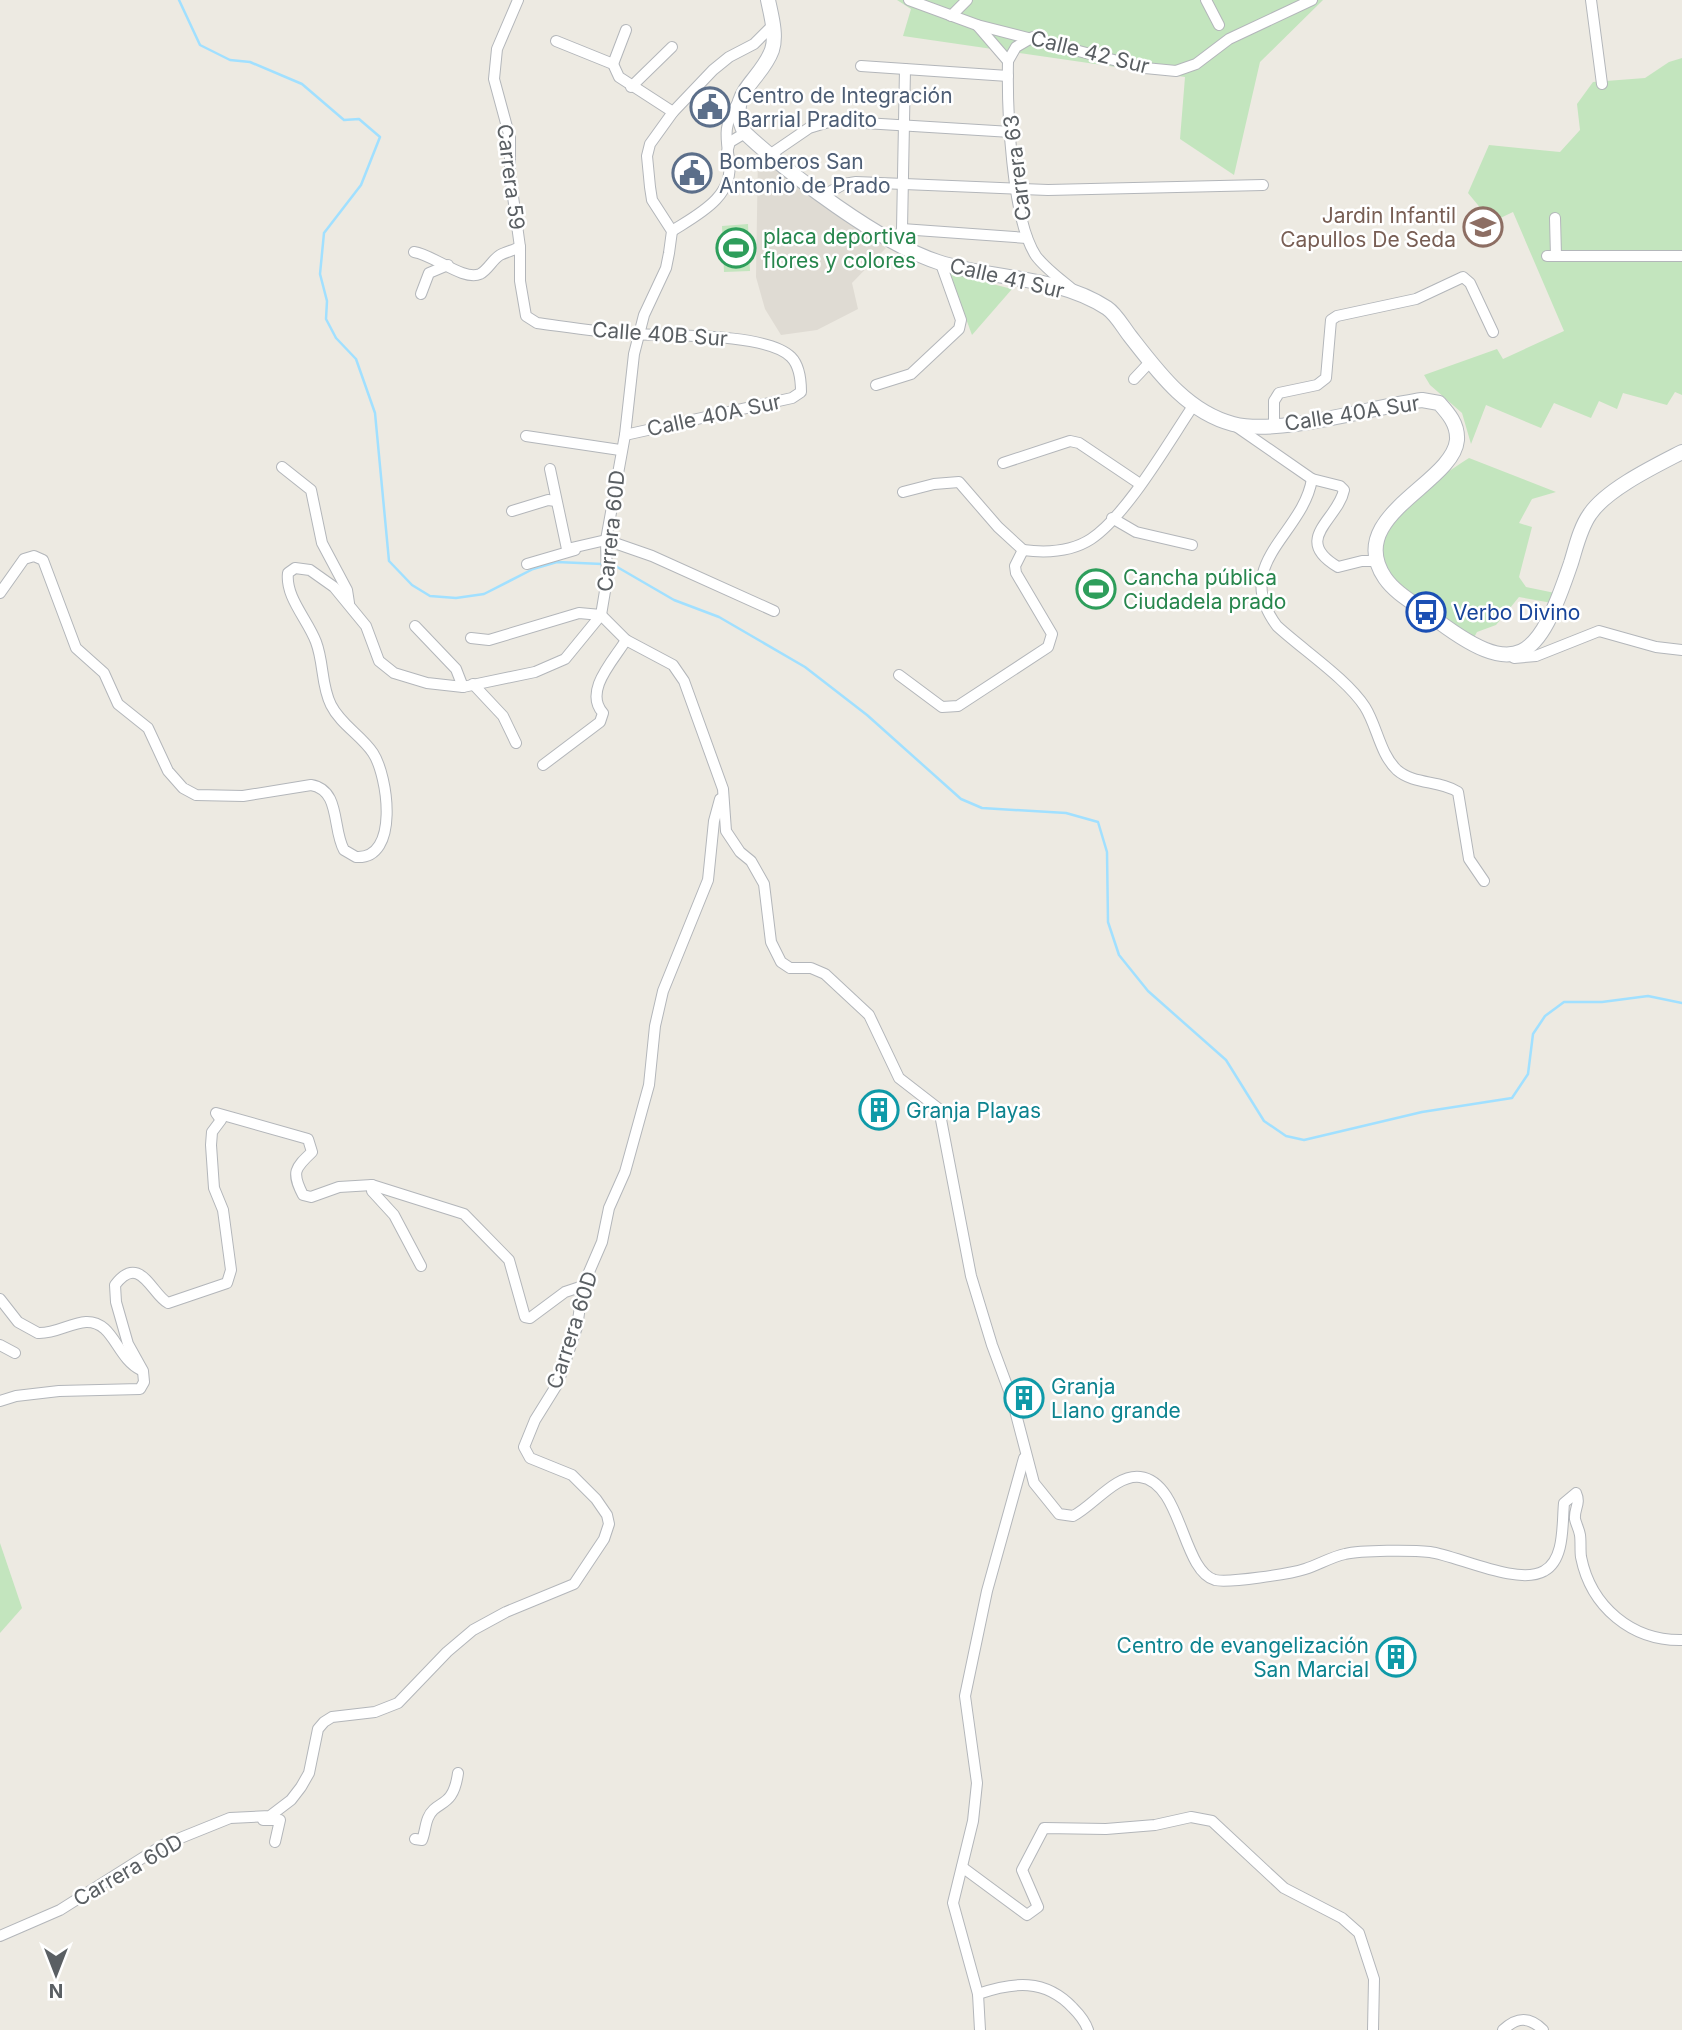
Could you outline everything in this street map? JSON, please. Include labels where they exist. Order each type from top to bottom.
[{"type":"main road","points":[[745,133],[739,122],[737,104],[773,48],[773,25],[768,0]]},
{"type":"main road","name":"Calle 41 Sur","points":[[745,133],[824,195],[897,244],[941,264],[1032,281],[1079,295],[1108,309],[1150,362],[1193,407]]},
{"type":"main road","name":"Calle 40A Sur","points":[[1235,425],[1274,425],[1422,400],[1438,403],[1456,427],[1454,449],[1406,499],[1380,532],[1377,561]]},
{"type":"main road","points":[[1193,407],[1235,425]]},
{"type":"main road","points":[[1377,561],[1384,576],[1396,590],[1471,646],[1500,656],[1522,651],[1543,633],[1582,528],[1593,510],[1621,487],[1682,452]]},
{"type":"street","name":"Carrera 59","points":[[518,0],[497,49],[494,72],[510,138],[510,174],[526,316]]},
{"type":"street","points":[[909,0],[977,25],[1008,61],[1016,47],[1033,37]]},
{"type":"street","points":[[951,16],[967,0]]},
{"type":"street","points":[[1206,0],[1219,25]]},
{"type":"street","name":"Calle 42 Sur","points":[[977,25],[1033,37],[1145,68],[1176,71],[1196,64],[1229,39],[1312,0]]},
{"type":"street","points":[[1591,0],[1602,84]]},
{"type":"street","points":[[737,104],[725,129],[729,173],[719,198],[671,232],[652,200],[647,156],[650,144],[673,112],[720,63],[754,44],[773,25]]},
{"type":"street","points":[[612,64],[626,30]]},
{"type":"street","points":[[556,41],[612,64],[619,77],[673,112]]},
{"type":"street","points":[[631,86],[672,47]]},
{"type":"street","name":"Carrera 63","points":[[1008,61],[1017,188],[1027,238],[1038,258],[1079,295]]},
{"type":"street","points":[[861,66],[1008,76]]},
{"type":"street","points":[[897,244],[902,229],[905,69]]},
{"type":"street","points":[[771,154],[821,123],[904,124],[1012,132]]},
{"type":"street","points":[[727,152],[730,142],[745,133]]},
{"type":"street","points":[[824,195],[845,184],[856,182],[1017,188],[1262,185]]},
{"type":"street","points":[[1555,219],[1552,256],[1682,256]]},
{"type":"street","points":[[902,229],[1027,238]]},
{"type":"street","name":"Carrera 60D","points":[[671,232],[666,268],[644,316],[634,354],[625,435],[620,450],[607,544],[607,579],[601,615],[626,640],[673,665],[684,681],[723,789],[726,831],[740,852],[751,861],[764,884],[771,942],[781,961],[790,968],[811,968],[825,974],[869,1015],[892,1058],[898,1078],[939,1109],[971,1276],[1012,1399],[1025,1455]]},
{"type":"street","points":[[414,252],[432,256],[464,275],[478,275],[500,255],[520,247]]},
{"type":"street","points":[[876,385],[911,374],[959,329],[961,320],[941,264]]},
{"type":"street","points":[[421,294],[429,273],[448,265]]},
{"type":"street","points":[[1274,425],[1274,401],[1279,393],[1317,386],[1326,378],[1331,320],[1337,316],[1416,299],[1463,277],[1470,283],[1493,332]]},
{"type":"street","name":"Calle 40B Sur","points":[[526,316],[537,323],[641,335],[751,341],[771,346],[793,358],[801,379],[801,392]]},
{"type":"street","points":[[1134,379],[1150,362]]},
{"type":"street","name":"Calle 40A Sur","points":[[625,435],[792,398],[801,392]]},
{"type":"street","points":[[903,492],[934,484],[960,482],[998,527],[1023,550],[1043,552],[1071,549],[1092,538],[1112,518],[1140,484],[1193,407]]},
{"type":"street","points":[[1235,425],[1312,479],[1340,486],[1344,490],[1323,523],[1318,548],[1323,557],[1338,567],[1362,561],[1377,561]]},
{"type":"street","name":"Calle 40A Sur","points":[[526,436],[620,450]]},
{"type":"street","points":[[1003,463],[1070,441],[1079,443],[1140,484]]},
{"type":"street","points":[[282,467],[311,490],[323,543],[347,590],[350,606]]},
{"type":"street","points":[[550,469],[566,548],[607,544],[652,556],[774,611]]},
{"type":"street","points":[[1312,479],[1308,495],[1279,540],[1261,579],[1261,596],[1267,612],[1303,650],[1364,706],[1384,750],[1398,770],[1415,779],[1448,786],[1458,792],[1469,859],[1484,881]]},
{"type":"street","points":[[512,510],[548,500],[556,501]]},
{"type":"street","points":[[1112,518],[1136,532],[1192,545]]},
{"type":"street","points":[[527,564],[607,544]]},
{"type":"street","points":[[899,675],[942,707],[958,706],[1048,647],[1052,634],[1016,573],[1015,566],[1023,550]]},
{"type":"street","points":[[0,593],[24,559],[34,556],[41,558],[76,648],[104,673],[118,705],[148,728],[168,771],[178,783],[196,795],[230,796],[257,795],[311,785],[319,787],[329,797],[341,846],[351,855],[361,858],[375,850],[386,833],[381,769],[373,752],[341,721],[331,706],[323,682],[317,644],[289,589],[288,573],[295,568],[314,571],[334,587],[366,626],[379,661],[394,673],[427,683],[468,685],[514,678],[552,667],[565,659],[601,615]]},
{"type":"street","points":[[471,638],[489,640],[579,613],[601,615]]},
{"type":"street","points":[[415,626],[468,685],[503,716],[516,744]]},
{"type":"street","points":[[1500,656],[1536,656],[1599,631],[1656,646],[1682,649]]},
{"type":"street","points":[[543,765],[600,722],[603,713],[598,707],[596,685],[626,640]]},
{"type":"street","name":"Carrera 60D","points":[[0,1936],[60,1910],[163,1845],[230,1818],[270,1816],[291,1800],[301,1787],[309,1773],[318,1729],[324,1722],[332,1717],[375,1712],[398,1703],[447,1652],[473,1630],[506,1612],[575,1584],[604,1539],[609,1524],[596,1499],[572,1475],[530,1458],[524,1447],[535,1420],[558,1382],[577,1327],[583,1286],[602,1242],[609,1208],[625,1172],[643,1111],[663,991],[702,901],[708,880],[714,821],[723,789]]},
{"type":"street","points":[[0,1401],[16,1396],[59,1391],[137,1390],[144,1382],[143,1371],[128,1344],[116,1302],[115,1284],[120,1278],[142,1275],[168,1303],[221,1286],[230,1276],[223,1210],[214,1188],[212,1132],[221,1121],[216,1113],[308,1139],[312,1152],[297,1166],[296,1184],[303,1195],[311,1197],[339,1187],[372,1185],[405,1197],[450,1208],[472,1220],[509,1260],[525,1317],[530,1318],[565,1292],[583,1286]]},
{"type":"street","points":[[372,1185],[372,1191],[394,1215],[421,1266]]},
{"type":"street","points":[[0,1299],[18,1322],[38,1333],[83,1322],[98,1324],[114,1338],[121,1356],[143,1371]]},
{"type":"street","points":[[0,1345],[15,1353]]},
{"type":"street","points":[[1025,1455],[1034,1483],[1059,1514],[1073,1516],[1109,1489],[1132,1477],[1149,1479],[1172,1503],[1196,1563],[1203,1573],[1216,1580],[1303,1570],[1346,1554],[1360,1553],[1430,1552],[1512,1573],[1543,1572],[1558,1556],[1564,1503],[1576,1493],[1579,1501],[1575,1521],[1580,1533],[1581,1557],[1602,1605],[1616,1620],[1641,1633],[1664,1640],[1682,1640]]},
{"type":"street","points":[[980,2030],[978,1994],[953,1903],[973,1821],[977,1783],[965,1696],[987,1591],[1025,1455]]},
{"type":"street","points":[[415,1839],[422,1840],[428,1817],[449,1801],[458,1773]]},
{"type":"street","points":[[962,1867],[1027,1915],[1038,1907],[1022,1870],[1044,1828],[1143,1826],[1191,1817],[1212,1821],[1284,1888],[1342,1918],[1359,1933],[1374,1979],[1373,2030]]},
{"type":"street","points":[[259,1818],[268,1822],[280,1821],[275,1842]]},
{"type":"street","points":[[978,1994],[1025,1983],[1039,1985],[1066,2001],[1085,2021],[1088,2030]]},
{"type":"street","points":[[1503,2030],[1514,2020],[1524,2019],[1535,2022],[1543,2030]]},
{"type":"shaded area","points":[[758,153],[886,248],[852,283],[858,309],[817,330],[781,335],[765,309],[756,277]]},
{"type":"green space","points":[[897,0],[1323,0],[1260,62],[1234,175],[1180,139],[1185,77],[903,36],[911,9]]},
{"type":"green space","points":[[1682,58],[1682,395],[1675,392],[1667,405],[1623,393],[1617,409],[1599,401],[1591,418],[1554,403],[1541,428],[1486,405],[1471,444],[1462,413],[1430,385],[1424,375],[1497,349],[1503,359],[1564,331],[1513,212],[1492,222],[1468,193],[1489,145],[1560,152],[1580,130],[1577,104],[1593,82],[1645,78],[1669,62]]},
{"type":"green space","name":"placa deportiva flores y colores","points":[[748,224],[750,271],[724,272],[722,226]]},
{"type":"green space","points":[[949,273],[1012,289],[972,335]]},
{"type":"green space","points":[[1469,458],[1556,492],[1532,499],[1519,523],[1532,527],[1519,577],[1526,587],[1555,593],[1552,603],[1519,597],[1496,625],[1477,632],[1472,641],[1395,582],[1381,556],[1383,539],[1405,506]]},
{"type":"green space","name":"Cancha pública Ciudadela prado","points":[[1086,571],[1116,591],[1106,606],[1076,586]]},
{"type":"green space","points":[[0,1543],[22,1608],[0,1633]]},
{"type":"waterway","points":[[179,0],[200,45],[230,60],[250,62],[302,84],[344,120],[359,119],[380,137],[361,185],[324,233],[320,274],[327,301],[326,319],[336,338],[356,359],[375,413],[389,561],[412,585],[430,596],[456,598],[484,594],[533,569],[557,562],[602,564]]},
{"type":"waterway","points":[[612,564],[674,600],[719,617],[805,667],[867,715],[961,799],[982,808],[1066,813],[1098,822],[1107,852],[1108,922],[1119,955],[1148,991],[1226,1060],[1264,1121],[1286,1136],[1304,1140],[1422,1112],[1512,1098],[1528,1074],[1533,1034],[1545,1016],[1564,1002],[1602,1002],[1648,996],[1682,1003]]},
{"type":"place","name":"Centro de Integración Barrial Pradito","points":[[710,107]]},
{"type":"place","name":"Bomberos San Antonio de Prado","points":[[692,173]]},
{"type":"place","name":"Jardin Infantil Capullos De Seda","points":[[1483,227]]},
{"type":"place","name":"placa deportiva flores y colores","points":[[736,248]]},
{"type":"place","name":"Cancha pública Ciudadela prado","points":[[1096,589]]},
{"type":"place","name":"Verbo Divino","points":[[1426,612]]},
{"type":"place","name":"Granja Playas","points":[[879,1110]]},
{"type":"place","name":"Granja Llano grande","points":[[1024,1398]]},
{"type":"place","name":"Centro de evangelización San Marcial","points":[[1396,1657]]}]
